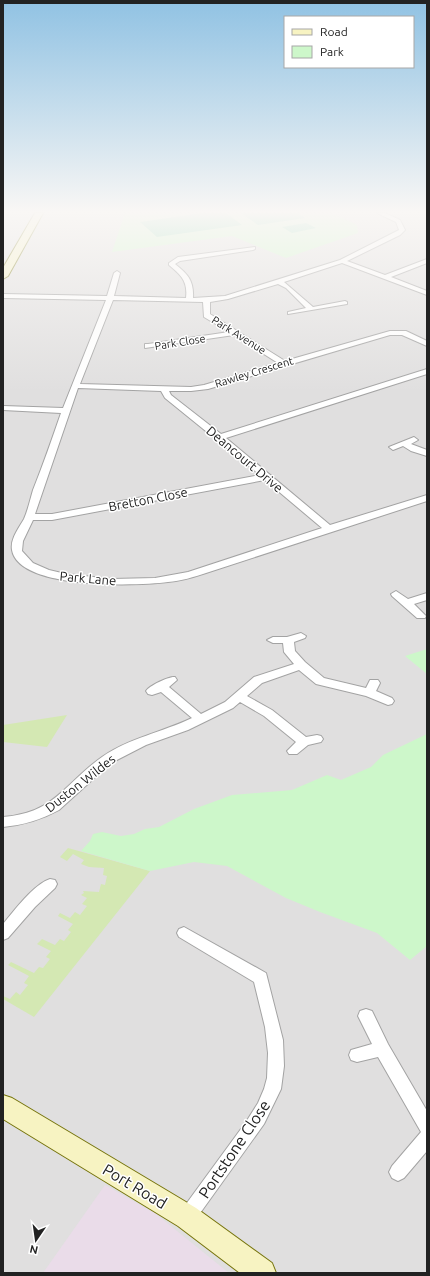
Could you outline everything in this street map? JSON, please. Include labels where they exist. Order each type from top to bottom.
[{"type":"street","name":"Park Lane","points":[[117,273],[110,298],[75,386],[34,498],[30,517],[19,538],[17,549],[18,555],[25,562],[40,570],[60,577],[108,581],[168,579],[427,498]]},
{"type":"street","points":[[182,273],[187,277],[191,284],[189,300]]},
{"type":"street","points":[[3,296],[206,300],[240,294],[308,273]]},
{"type":"street","points":[[374,273],[427,293]]},
{"type":"street","points":[[386,277],[397,273]]},
{"type":"street","points":[[280,282],[288,287],[311,309]]},
{"type":"street","name":"Park Avenue","points":[[206,300],[207,315],[283,363]]},
{"type":"street","points":[[290,313],[344,303]]},
{"type":"street","name":"Park Close","points":[[148,346],[235,333]]},
{"type":"street","name":"Rawley Crescent","points":[[75,386],[164,389],[205,387],[390,333],[408,334],[427,344]]},
{"type":"street","points":[[220,437],[427,371]]},
{"type":"street","name":"Deancourt Drive","points":[[164,389],[168,396],[220,437],[265,477],[328,528]]},
{"type":"street","points":[[3,408],[66,411]]},
{"type":"street","points":[[393,447],[414,440]]},
{"type":"street","points":[[404,443],[414,449],[427,453]]},
{"type":"street","name":"Bretton Close","points":[[30,517],[52,517],[265,477]]},
{"type":"street","points":[[396,594],[421,616]]},
{"type":"street","points":[[408,603],[427,596]]},
{"type":"street","points":[[273,640],[288,640],[301,636]]},
{"type":"street","points":[[288,640],[290,652],[301,665],[320,681],[372,688],[388,701]]},
{"type":"street","name":"Duston Wildes","points":[[3,822],[24,820],[54,807],[107,760],[116,754],[200,719],[229,705],[258,680],[301,665]]},
{"type":"street","points":[[162,686],[200,719]]},
{"type":"street","points":[[238,696],[268,714],[304,742]]},
{"type":"street","points":[[293,751],[304,742],[317,739]]},
{"type":"street","points":[[3,934],[30,903],[50,884]]},
{"type":"street","name":"Portstone Close","points":[[184,932],[261,978],[273,1028],[275,1065],[275,1077],[270,1096],[257,1120],[187,1217]]},
{"type":"street","points":[[366,1016],[382,1049],[427,1128]]},
{"type":"street","points":[[357,1055],[382,1049]]},
{"type":"street","name":"Port Road","points":[[3,1106],[187,1217],[262,1273]]},
{"type":"street","points":[[398,1172],[427,1138]]},
{"type":"shaded area","points":[[3,273],[427,273],[427,1273],[3,1273]]},
{"type":"shaded area","points":[[105,1185],[156,1214],[229,1273],[43,1273]]},
{"type":"green space","points":[[427,649],[427,674],[405,656]]},
{"type":"green space","points":[[67,715],[47,747],[3,742],[3,725]]},
{"type":"green space","points":[[427,734],[427,946],[410,960],[377,933],[286,898],[227,866],[194,862],[150,871],[81,851],[90,841],[93,834],[102,832],[121,836],[134,834],[145,829],[159,827],[194,809],[232,795],[292,790],[327,775],[341,780],[371,767],[383,755]]},
{"type":"green space","points":[[68,848],[150,871],[34,1017],[3,999],[3,996],[10,999],[16,992],[20,995],[28,985],[24,983],[29,976],[8,965],[11,962],[34,973],[39,967],[43,968],[50,959],[46,957],[51,951],[37,944],[42,939],[55,945],[60,939],[64,941],[71,932],[68,930],[73,924],[58,916],[60,913],[70,918],[75,912],[80,915],[87,906],[82,904],[87,898],[81,895],[84,893],[83,891],[99,892],[101,884],[105,885],[107,876],[103,875],[104,868],[89,867],[81,864],[84,860],[73,854],[67,861],[60,857]]}]
